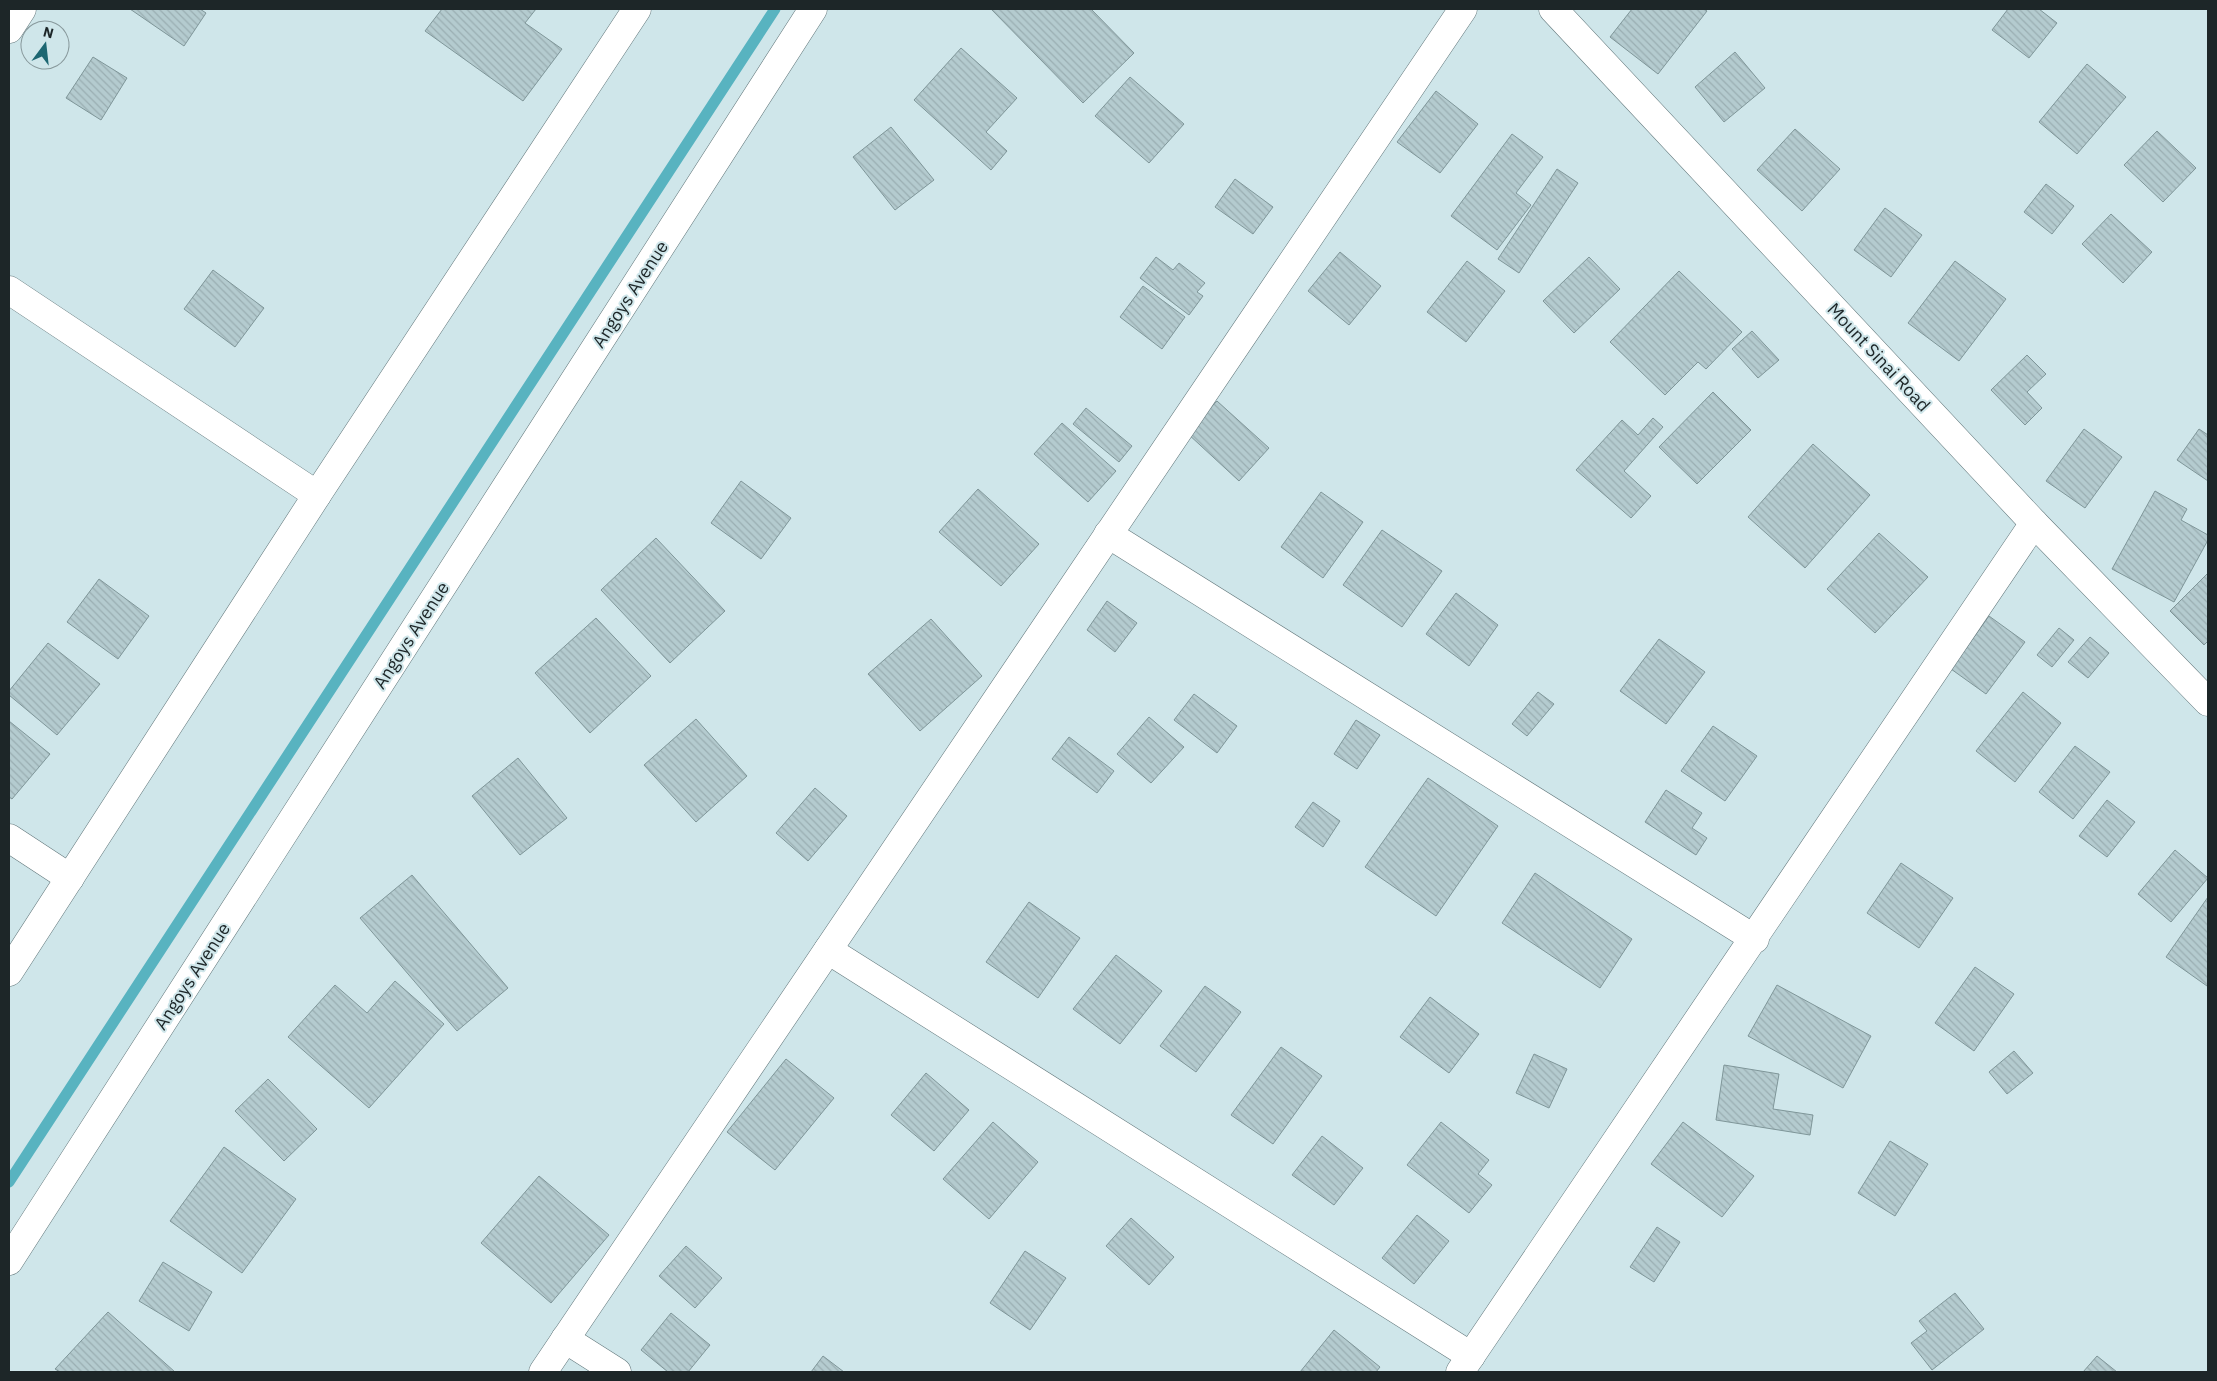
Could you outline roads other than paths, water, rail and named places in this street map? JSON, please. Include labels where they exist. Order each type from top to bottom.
[{"type":"street","points":[[9,29],[22,9]]},
{"type":"street","points":[[9,972],[317,495],[638,9]]},
{"type":"street","name":"Angoys Avenue","points":[[9,1261],[813,9]]},
{"type":"street","points":[[543,1372],[1463,9]]},
{"type":"street","name":"Mount Sinai Road","points":[[1553,9],[2034,522],[2208,702]]},
{"type":"street","points":[[9,290],[317,495]]},
{"type":"street","points":[[828,950],[1466,1364],[1755,939],[2034,522]]},
{"type":"street","points":[[1108,534],[1755,939]]},
{"type":"street","points":[[9,838],[70,878]]},
{"type":"street","points":[[565,1339],[617,1372]]},
{"type":"waterway","points":[[9,1182],[775,9]]}]
